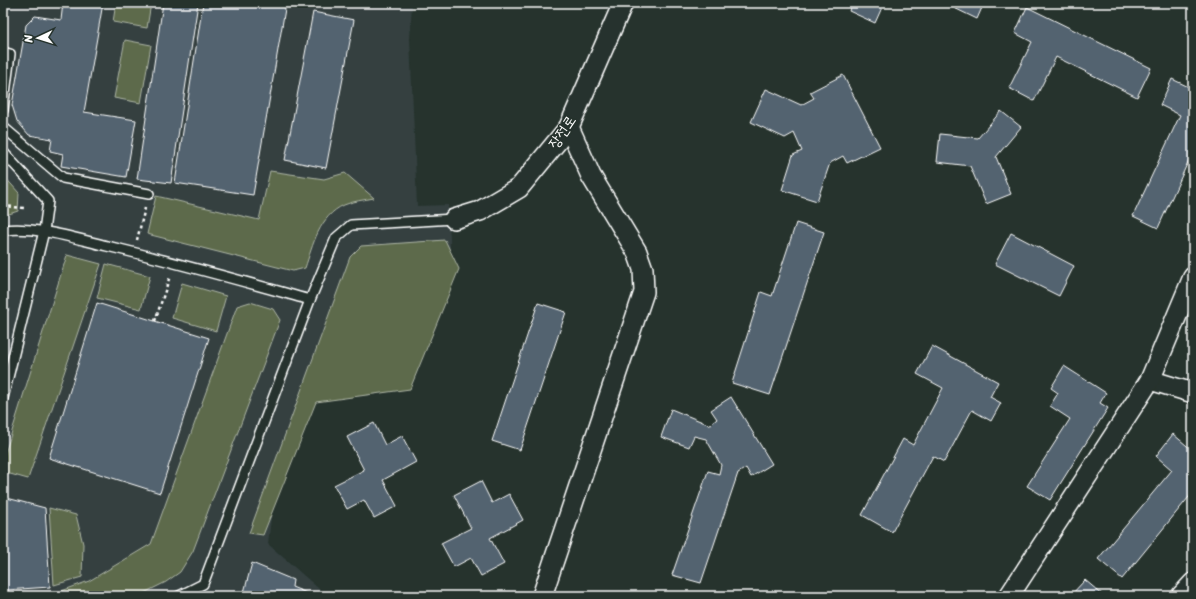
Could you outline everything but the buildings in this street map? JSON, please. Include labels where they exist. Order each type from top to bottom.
[{"type":"street","name":"장전로","points":[[454,219],[480,211],[519,188],[569,126],[623,3]]},
{"type":"street","points":[[542,596],[644,292],[643,269],[637,252],[591,176],[569,126]]},
{"type":"street","points":[[1009,596],[1150,380],[1193,277]]},
{"type":"street","points":[[1150,380],[1193,393]]},
{"type":"street","points":[[1181,596],[1193,582]]},
{"type":"lane","points":[[3,52],[10,54],[3,110]]},
{"type":"lane","points":[[3,127],[63,178],[149,194]]},
{"type":"lane","points":[[3,152],[48,201],[44,231],[3,398]]},
{"type":"lane","points":[[199,596],[310,300],[336,238],[351,225],[454,219]]},
{"type":"lane","points":[[3,230],[16,228],[44,231],[174,262],[310,300]]},
{"type":"lane","points":[[179,596],[203,584]]},
{"type":"path","points":[[134,252],[149,194]]},
{"type":"path","points":[[3,206],[24,208]]},
{"type":"path","points":[[155,321],[174,262]]},
{"type":"path","points":[[3,308],[9,310]]},
{"type":"shaded area","points":[[3,3],[412,3],[410,39],[417,206],[448,205],[450,276],[314,391],[275,484],[268,544],[327,596],[3,596]]},
{"type":"green space","points":[[116,3],[151,3],[147,28],[113,22]]},
{"type":"green space","points":[[125,40],[151,45],[141,103],[114,98]]},
{"type":"green space","points":[[270,171],[324,179],[345,173],[374,198],[351,202],[335,210],[328,216],[314,241],[305,268],[293,271],[147,234],[156,196],[259,220]]},
{"type":"green space","points":[[3,175],[19,193],[18,211],[3,216]]},
{"type":"green space","points":[[445,240],[459,269],[410,389],[316,402],[263,535],[249,533],[350,257],[361,246]]},
{"type":"green space","points":[[67,255],[101,264],[28,479],[3,472],[3,460]]},
{"type":"green space","points":[[106,264],[150,276],[141,309],[97,298]]},
{"type":"green space","points":[[182,283],[226,296],[216,331],[172,318]]},
{"type":"green space","points":[[250,302],[273,309],[280,320],[193,551],[180,572],[166,582],[138,596],[13,596],[56,593],[89,581],[151,544],[237,306]]},
{"type":"green space","points":[[49,508],[76,515],[83,544],[82,577],[54,585]]}]
